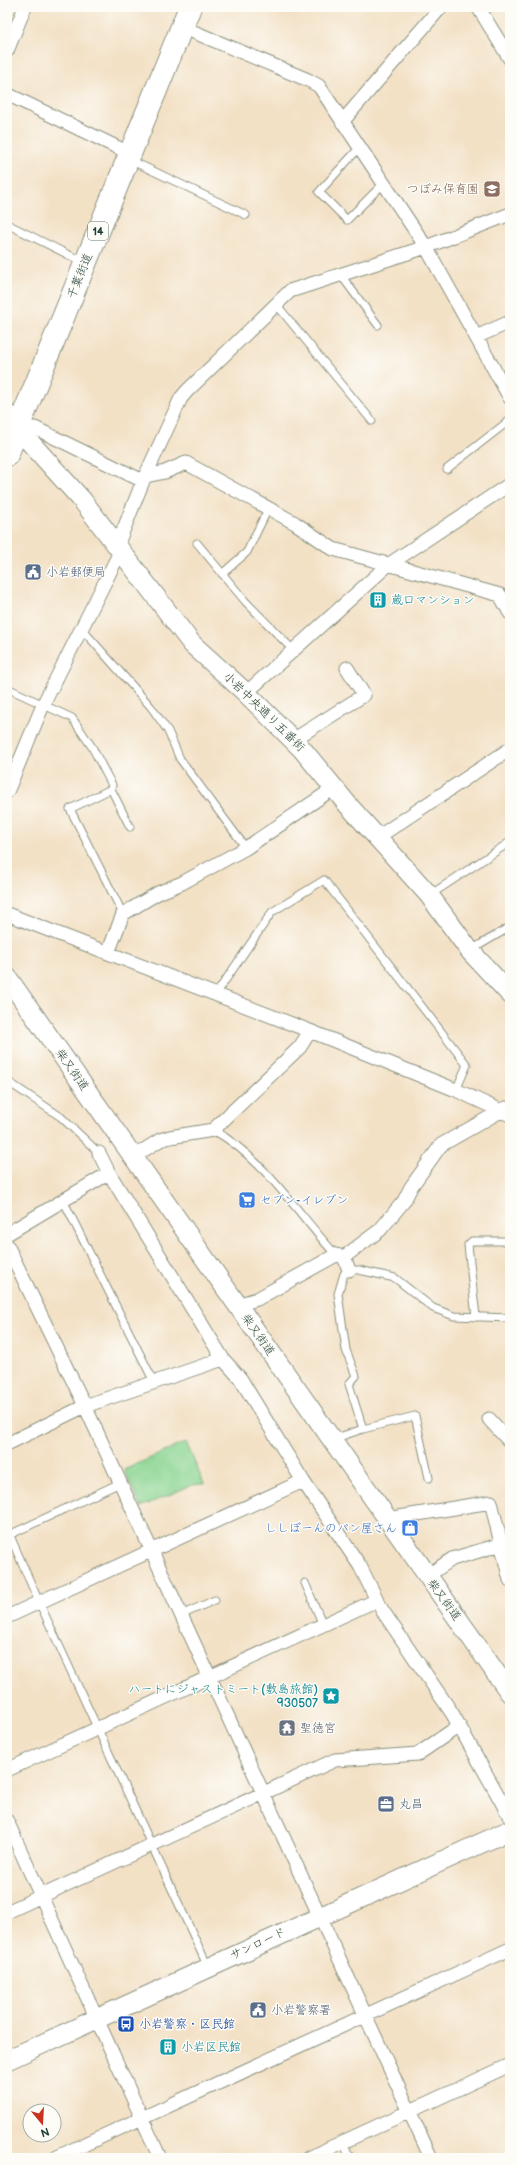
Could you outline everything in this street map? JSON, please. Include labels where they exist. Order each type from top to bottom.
[{"type":"highway","name":"千葉街道","points":[[7,456],[13,422],[85,263],[190,7]]},
{"type":"street","points":[[7,51],[25,7]]},
{"type":"street","points":[[342,122],[441,7]]},
{"type":"street","points":[[478,7],[510,59]]},
{"type":"street","points":[[182,27],[319,86],[426,247],[510,398]]},
{"type":"street","points":[[7,94],[128,156]]},
{"type":"street","points":[[7,792],[43,705],[82,629],[118,549],[144,478],[186,391],[290,291],[426,247],[510,214]]},
{"type":"street","points":[[476,337],[510,322]]},
{"type":"street","points":[[13,422],[35,428],[144,478],[165,472],[186,463],[295,523],[333,549],[388,565],[505,591],[510,614]]},
{"type":"street","name":"小岩中央通り五番街","points":[[13,422],[82,500],[192,644],[246,693],[293,740],[429,895],[470,950],[510,994]]},
{"type":"street","points":[[246,693],[388,565],[510,484]]},
{"type":"street","points":[[293,740],[364,695],[347,668]]},
{"type":"street","points":[[378,837],[510,749]]},
{"type":"street","points":[[108,953],[123,914],[158,893],[182,883],[246,848],[334,788]]},
{"type":"street","points":[[7,914],[310,1031],[507,1111]]},
{"type":"street","name":"柴又街道","points":[[7,977],[510,1693]]},
{"type":"street","points":[[134,1157],[160,1140],[213,1130],[300,1047],[310,1031]]},
{"type":"street","points":[[237,1306],[257,1299],[340,1256],[380,1230],[404,1201],[410,1187],[441,1145],[507,1111]]},
{"type":"street","points":[[99,1153],[109,1173],[223,1359],[240,1378],[303,1481],[360,1566],[377,1600],[459,1726],[510,1817]]},
{"type":"street","points":[[7,1234],[109,1173]]},
{"type":"street","points":[[7,1245],[85,1406],[431,2158]]},
{"type":"street","points":[[340,1256],[349,1270]]},
{"type":"street","points":[[7,1444],[85,1406],[223,1359]]},
{"type":"street","points":[[489,1419],[510,1442]]},
{"type":"street","points":[[7,1617],[303,1481]]},
{"type":"street","points":[[387,1519],[491,1502],[506,1543],[510,1580]]},
{"type":"street","points":[[427,1576],[452,1559],[506,1543]]},
{"type":"street","points":[[7,1770],[377,1600]]},
{"type":"street","points":[[7,1912],[335,1760],[418,1754],[459,1726]]},
{"type":"street","points":[[7,1821],[160,2158]]},
{"type":"street","name":"サンロード","points":[[7,2060],[319,1916],[510,1830]]},
{"type":"street","points":[[55,2158],[510,1949]]},
{"type":"street","points":[[308,2158],[510,2065]]},
{"type":"lane","points":[[360,147],[319,192],[347,220],[384,183]]},
{"type":"lane","points":[[128,156],[246,215]]},
{"type":"lane","points":[[7,224],[85,263]]},
{"type":"lane","points":[[340,274],[378,325]]},
{"type":"lane","points":[[276,304],[372,421]]},
{"type":"lane","points":[[446,469],[510,420]]},
{"type":"lane","points":[[222,574],[247,552],[268,509]]},
{"type":"lane","points":[[197,543],[245,601],[294,651]]},
{"type":"lane","points":[[82,629],[151,707],[168,731],[180,759],[246,848]]},
{"type":"lane","points":[[7,688],[72,718],[92,747],[112,785],[111,789],[130,827]]},
{"type":"lane","points":[[111,789],[70,809],[123,914]]},
{"type":"lane","points":[[429,895],[510,842]]},
{"type":"lane","points":[[216,994],[272,912],[324,880],[467,1065],[456,1090]]},
{"type":"lane","points":[[470,950],[510,927]]},
{"type":"lane","points":[[7,1081],[61,1117],[99,1153]]},
{"type":"lane","points":[[213,1130],[225,1136],[269,1177],[340,1256]]},
{"type":"lane","points":[[63,1200],[154,1382]]},
{"type":"lane","points":[[476,1317],[468,1245],[472,1241],[510,1241]]},
{"type":"lane","points":[[363,1429],[349,1384],[356,1376],[346,1350],[338,1294],[344,1274],[349,1270],[359,1270],[395,1278],[433,1308],[454,1316],[510,1318]]},
{"type":"lane","points":[[331,1440],[363,1429],[415,1416],[429,1478]]},
{"type":"lane","points":[[120,1483],[8,1533],[38,1602],[98,1728],[208,1968]]},
{"type":"lane","points":[[306,1583],[323,1624]]},
{"type":"lane","points":[[181,1615],[215,1600]]},
{"type":"lane","points":[[343,2142],[350,2158]]},
{"type":"green space","points":[[186,1442],[204,1484],[192,1485],[141,1507],[124,1470]]},
{"type":"place","name":"つぼみ保育園","points":[[492,189]]},
{"type":"place","name":"小岩郵便局","points":[[33,572]]},
{"type":"place","name":"蔵口マンション","points":[[378,600]]},
{"type":"place","name":"セブン-イレブン","points":[[247,1200]]},
{"type":"place","name":"ししぼーんのパン屋さん","points":[[410,1528]]},
{"type":"place","name":"ハートにジャストミート(敷島旅館) 930507","points":[[331,1696]]},
{"type":"place","name":"聖徳宮","points":[[287,1728]]},
{"type":"place","name":"丸昌","points":[[386,1804]]},
{"type":"place","name":"小岩警察署","points":[[258,2010]]},
{"type":"place","name":"小岩警察・区民館","points":[[126,2024]]},
{"type":"place","name":"小岩区民館","points":[[168,2047]]}]
